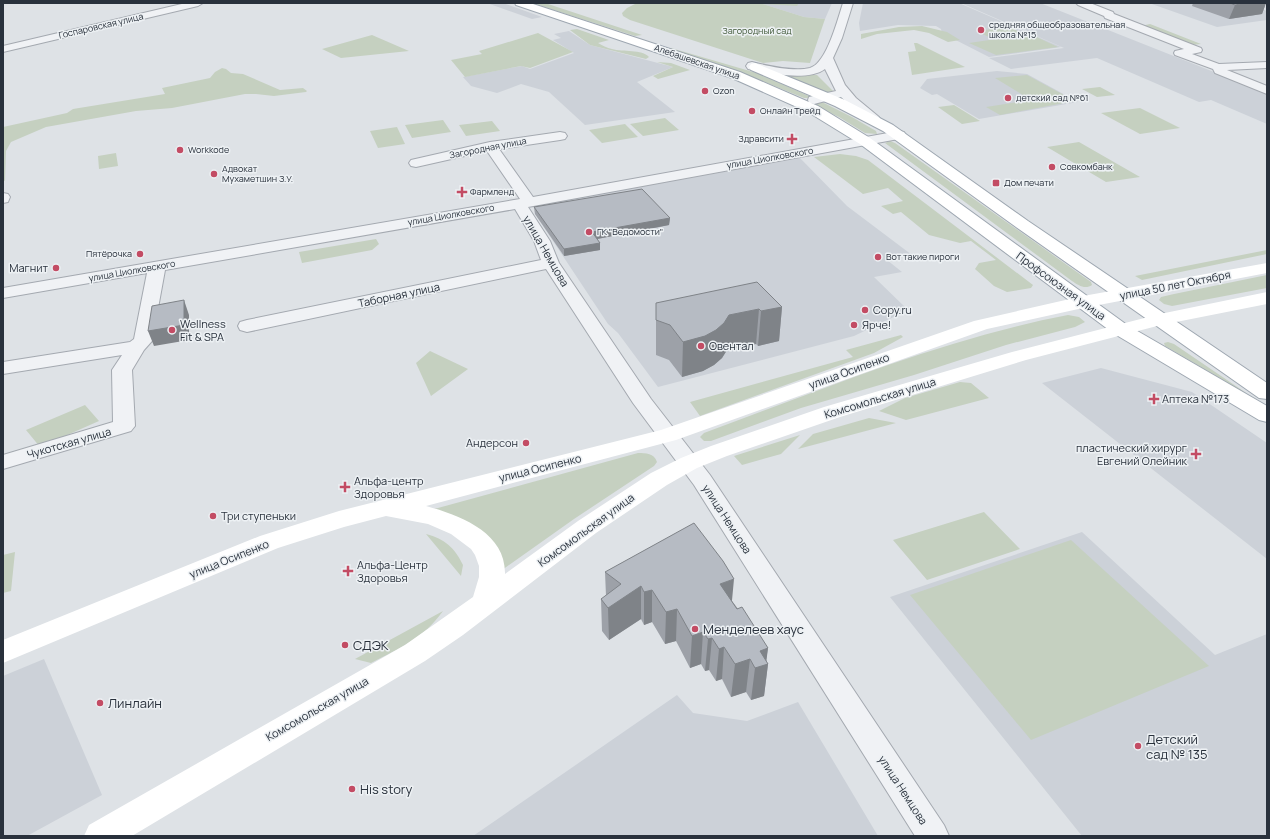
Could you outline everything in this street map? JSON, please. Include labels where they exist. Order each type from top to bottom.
[{"type":"main road","name":"Алебашевская улица","points":[[520,3],[736,75],[813,109],[865,141]]},
{"type":"main road","points":[[594,27],[613,30],[636,37],[645,35],[629,27]]},
{"type":"main road","points":[[675,55],[666,48],[677,47],[696,53],[709,54]]},
{"type":"main road","name":"Алебашевская улица","points":[[748,65],[799,85],[804,91],[815,96],[816,98],[820,98]]},
{"type":"main road","points":[[758,84],[772,87],[802,99],[820,98],[874,120],[1267,393]]},
{"type":"main road","name":"Профсоюзная улица","points":[[865,141],[1120,329],[1267,415]]},
{"type":"main road","name":"улица 50 лет Октября","points":[[1083,302],[1267,268]]},
{"type":"main road","points":[[1120,329],[1267,298]]},
{"type":"main road","name":"улица Осипенко","points":[[3,652],[270,542],[339,520],[668,435],[981,325],[1083,302]]},
{"type":"main road","name":"Комсомольская улица","points":[[101,836],[415,653],[600,518],[659,479],[689,464],[719,451],[832,412],[1019,356],[1120,329]]},
{"type":"main road","points":[[383,509],[416,512],[431,516],[450,523],[470,534],[482,546],[491,560],[492,577],[485,603]]},
{"type":"street","name":"Госпаровская улица","points":[[7,48],[198,3]]},
{"type":"street","points":[[748,65],[780,70],[808,71],[820,68],[828,60],[848,3]]},
{"type":"street","points":[[1081,3],[1109,14],[1109,16],[1197,50],[1179,53],[1218,67],[1261,66],[1267,70]]},
{"type":"street","points":[[3,58],[7,48]]},
{"type":"street","points":[[828,60],[831,72],[844,93],[874,120]]},
{"type":"street","points":[[1218,67],[1219,71],[1267,90]]},
{"type":"street","points":[[820,98],[844,93]]},
{"type":"street","name":"Загородная улица","points":[[416,163],[490,146],[560,136]]},
{"type":"street","name":"улица Циолковского","points":[[3,292],[524,203],[899,136]]},
{"type":"street","name":"улица Немцова","points":[[490,146],[524,203],[551,263],[644,403],[689,464],[763,573],[933,836]]},
{"type":"street","name":"Таборная улица","points":[[248,326],[551,263]]},
{"type":"street","name":"Чукотская улица","points":[[3,462],[124,426],[122,370],[136,347],[143,341],[157,266]]},
{"type":"street","points":[[3,368],[136,347]]},
{"type":"shaded area","points":[[487,3],[503,3],[542,17],[532,19]]},
{"type":"shaded area","points":[[760,3],[832,3],[825,19],[804,17]]},
{"type":"shaded area","name":"средняя общеобразовательная школа №15","points":[[863,3],[959,3],[1061,47],[989,57],[942,33],[941,29],[936,26],[898,25],[860,31],[859,23]]},
{"type":"shaded area","points":[[961,3],[1040,3],[1267,93],[1267,124],[1211,100],[1199,102],[1097,58],[1011,69],[989,58],[1064,48]]},
{"type":"shaded area","points":[[1149,3],[1244,3],[1267,11],[1267,20],[1217,27]]},
{"type":"shaded area","points":[[569,31],[590,45],[673,67],[637,82],[675,112],[585,125],[549,92],[521,84],[497,93],[471,86],[463,77],[522,66],[530,69],[574,53],[553,40],[561,38],[554,34]]},
{"type":"shaded area","name":"детский сад №61","points":[[997,71],[1027,74],[1078,102],[979,119],[937,94],[932,95],[920,88],[927,79]]},
{"type":"shaded area","points":[[800,158],[847,206],[912,255],[887,260],[902,272],[874,277],[908,310],[854,336],[658,387],[618,333],[608,324],[535,214],[534,206]]},
{"type":"shaded area","points":[[1101,368],[1192,392],[1267,443],[1267,559],[1042,383]]},
{"type":"shaded area","name":"Детский сад № 135","points":[[1082,532],[1215,655],[1267,634],[1267,836],[1082,836],[890,597]]},
{"type":"shaded area","points":[[44,659],[102,795],[27,836],[3,836],[3,676]]},
{"type":"shaded area","points":[[677,695],[693,713],[747,721],[798,702],[878,836],[473,836]]},
{"type":"green space","points":[[532,3],[545,3],[642,35],[635,36]]},
{"type":"green space","name":"Загородный сад","points":[[637,3],[799,3],[797,6],[763,4],[804,17],[825,19],[810,63],[783,61],[763,63],[630,20],[623,16],[622,13],[627,8]]},
{"type":"green space","points":[[1150,24],[1201,44],[1192,45],[1141,26]]},
{"type":"green space","points":[[922,26],[947,32],[960,40],[948,42],[929,33],[914,30],[877,34],[861,39],[861,34],[899,27]]},
{"type":"green space","points":[[1009,27],[1022,33],[989,37],[976,31]]},
{"type":"green space","points":[[577,29],[609,40],[598,43],[608,48],[642,53],[649,57],[646,59],[590,45],[570,30]]},
{"type":"green space","points":[[538,33],[573,52],[530,68],[521,66],[465,77],[451,60],[482,54],[479,51]]},
{"type":"green space","points":[[1030,34],[1058,47],[996,55],[969,43]]},
{"type":"green space","points":[[372,35],[409,51],[341,58],[322,49]]},
{"type":"green space","points":[[914,43],[917,43],[965,67],[912,75],[908,52],[916,51]]},
{"type":"green space","points":[[671,48],[760,74],[811,97],[804,98],[735,70],[669,49]]},
{"type":"green space","points":[[657,62],[671,63],[690,70],[658,79],[653,76],[673,67]]},
{"type":"green space","points":[[222,68],[231,73],[243,74],[280,90],[303,88],[307,91],[274,96],[245,94],[172,108],[136,111],[46,127],[11,142],[6,151],[5,181],[3,180],[3,127],[67,113],[73,109],[165,94],[162,88],[210,78],[215,72]]},
{"type":"green space","points":[[779,73],[817,75],[834,92],[828,94]]},
{"type":"green space","points":[[1027,75],[1075,101],[1000,115],[986,107],[1031,100],[995,78]]},
{"type":"green space","points":[[1100,87],[1115,95],[1097,97],[1082,89]]},
{"type":"green space","points":[[805,101],[820,101],[852,117],[876,131],[877,134],[865,133],[839,117]]},
{"type":"green space","points":[[954,105],[980,121],[962,124],[938,107]]},
{"type":"green space","points":[[1140,108],[1180,128],[1140,134],[1101,113]]},
{"type":"green space","points":[[665,118],[679,130],[643,136],[630,124]]},
{"type":"green space","points":[[443,120],[451,132],[412,138],[405,125]]},
{"type":"green space","points":[[492,121],[500,131],[466,136],[459,125]]},
{"type":"green space","points":[[625,124],[638,137],[602,143],[589,130]]},
{"type":"green space","points":[[397,127],[405,144],[378,148],[370,131]]},
{"type":"green space","points":[[890,141],[895,143],[1091,282],[1092,285],[1084,287],[1072,281],[885,143]]},
{"type":"green space","points":[[1079,142],[1140,177],[1106,182],[1047,147]]},
{"type":"green space","points":[[116,153],[118,166],[99,169],[98,156]]},
{"type":"green space","points":[[840,154],[856,156],[868,160],[1033,285],[1031,288],[1007,292],[994,286],[975,269],[979,263],[996,260],[971,241],[960,243],[929,235],[901,212],[893,214],[881,206],[903,201],[888,188],[863,194],[814,157]]},
{"type":"green space","points":[[376,239],[379,244],[372,250],[302,263],[299,252]]},
{"type":"green space","points":[[1267,250],[1267,254],[1142,280],[1135,276]]},
{"type":"green space","points":[[1267,275],[1267,288],[1172,306],[1164,304],[1159,300],[1161,297]]},
{"type":"green space","points":[[1068,315],[1079,317],[1085,322],[1075,327],[1006,345],[914,375],[801,408],[711,441],[704,441],[700,437],[704,433],[794,399],[929,351],[1021,325]]},
{"type":"green space","points":[[901,335],[903,337],[874,353],[700,416],[690,402],[853,357],[846,350]]},
{"type":"green space","points":[[1168,342],[1174,344],[1252,397],[1165,346],[1164,343]]},
{"type":"green space","points":[[430,351],[468,369],[431,396],[416,363]]},
{"type":"green space","points":[[960,382],[971,383],[989,398],[906,420],[879,411],[905,398]]},
{"type":"green space","points":[[85,405],[99,421],[40,447],[26,430]]},
{"type":"green space","points":[[869,418],[896,423],[798,449],[813,434]]},
{"type":"green space","points":[[800,435],[781,454],[742,465],[734,456]]},
{"type":"green space","points":[[638,453],[647,453],[652,455],[657,462],[654,466],[574,519],[502,570],[427,511]]},
{"type":"green space","points":[[984,512],[1020,549],[927,580],[893,540]]},
{"type":"green space","points":[[426,534],[439,539],[453,549],[463,565],[461,576]]},
{"type":"green space","points":[[1071,540],[1209,666],[1031,740],[910,595]]},
{"type":"green space","points":[[15,552],[11,591],[3,593],[3,555]]},
{"type":"green space","points":[[443,611],[428,628],[411,642],[402,647],[371,663],[355,659]]},
{"type":"building","points":[[1230,3],[1246,3],[1235,5]]},
{"type":"building","name":"ГК \"Ведомости\"","points":[[642,189],[670,218],[592,232],[600,243],[564,249],[534,207]]},
{"type":"building","points":[[757,282],[782,307],[761,311],[759,309],[729,315],[724,323],[716,330],[705,336],[683,342],[670,325],[656,320],[656,303]]},
{"type":"building","points":[[184,300],[184,325],[148,331],[152,306]]},
{"type":"building","points":[[694,523],[723,561],[734,579],[720,584],[737,609],[742,607],[768,648],[760,651],[768,664],[755,668],[750,659],[735,664],[724,647],[719,649],[712,638],[708,639],[703,632],[692,636],[677,609],[666,612],[652,590],[644,592],[641,586],[608,608],[601,599],[621,584],[605,572]]},
{"type":"place","name":"средняя общеобразовательная школа №15","points":[[981,30]]},
{"type":"place","name":"Ozon","points":[[705,91]]},
{"type":"place","name":"детский сад №61","points":[[1008,98]]},
{"type":"place","name":"Онлайн Трейд","points":[[752,111]]},
{"type":"place","name":"Здравсити","points":[[792,139]]},
{"type":"place","name":"Workkode","points":[[180,150]]},
{"type":"place","name":"Совкомбанк","points":[[1052,167]]},
{"type":"place","name":"Адвокат Мухаметшин З.У.","points":[[214,174]]},
{"type":"place","name":"Дом печати","points":[[996,183]]},
{"type":"place","name":"Фармленд","points":[[462,192]]},
{"type":"place","name":"ГК \"Ведомости\"","points":[[589,232]]},
{"type":"place","name":"Пятёрочка","points":[[140,254]]},
{"type":"place","name":"Вот такие пироги","points":[[878,257]]},
{"type":"place","name":"Магнит","points":[[56,268]]},
{"type":"place","name":"Copy.ru","points":[[865,310]]},
{"type":"place","name":"Ярче!","points":[[854,325]]},
{"type":"place","name":"Wellness Fit & SPA","points":[[172,330]]},
{"type":"place","name":"Овентал","points":[[701,346]]},
{"type":"place","name":"Аптека №173","points":[[1154,399]]},
{"type":"place","name":"Андерсон","points":[[526,443]]},
{"type":"place","name":"пластический хирург Евгений Олейник","points":[[1196,454]]},
{"type":"place","name":"Альфа-центр Здоровья","points":[[345,487]]},
{"type":"place","name":"Три ступеньки","points":[[213,516]]},
{"type":"place","name":"Альфа-Центр Здоровья","points":[[348,571]]},
{"type":"place","name":"Менделеев хаус","points":[[695,629]]},
{"type":"place","name":"СДЭК","points":[[345,645]]},
{"type":"place","name":"Линлайн","points":[[100,703]]},
{"type":"place","name":"Детский сад № 135","points":[[1138,746]]},
{"type":"place","name":"His story","points":[[352,789]]}]
